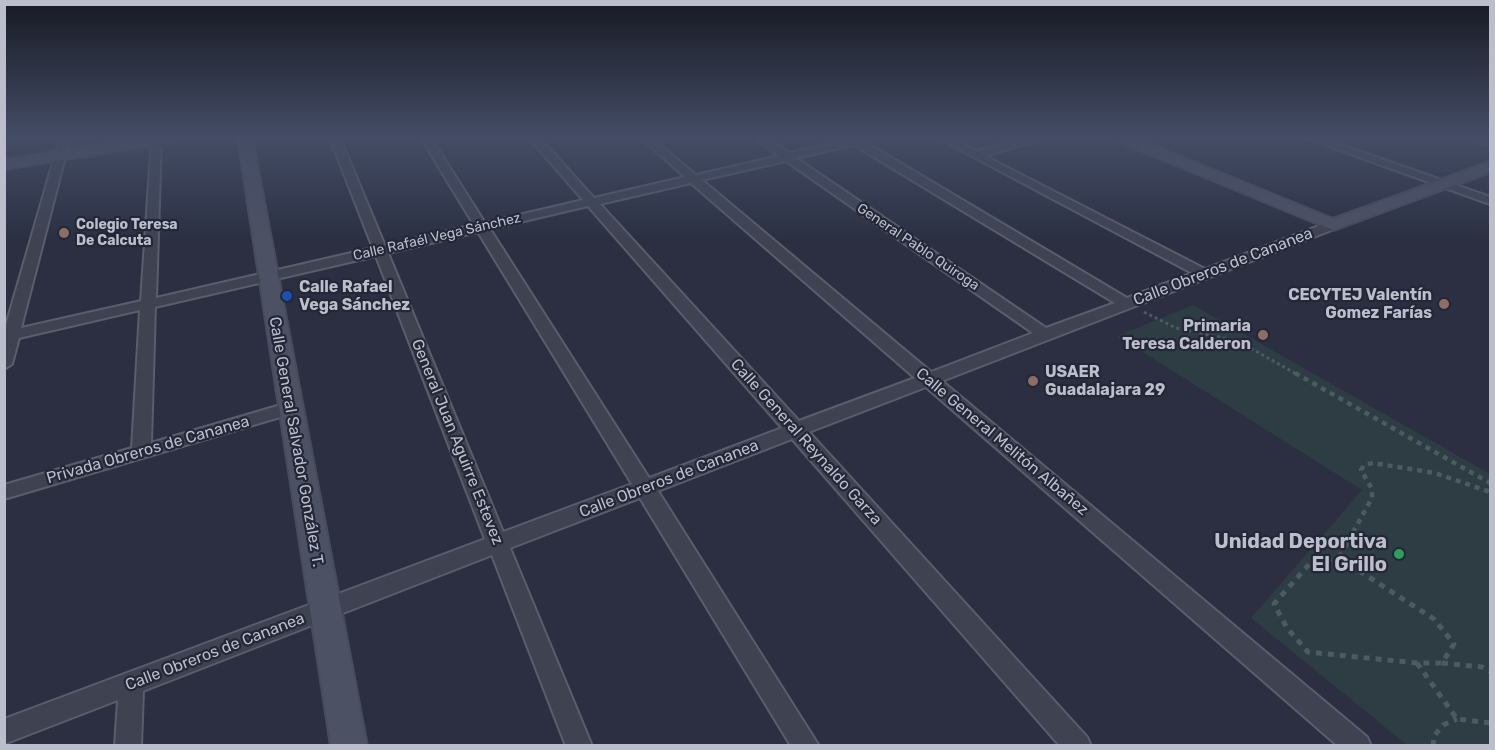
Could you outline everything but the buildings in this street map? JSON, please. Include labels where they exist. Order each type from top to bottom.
[{"type":"street","points":[[4,364],[8,336],[55,173]]},
{"type":"street","points":[[141,452],[148,304],[160,173]]},
{"type":"street","name":"Calle General Salvador González T.","points":[[251,173],[349,746]]},
{"type":"street","name":"General Juan Aguirre Estevez","points":[[349,173],[579,746]]},
{"type":"street","points":[[448,173],[807,746]]},
{"type":"street","name":"Calle General Reynaldo Garza","points":[[566,173],[1078,746]]},
{"type":"street","name":"Calle General Melitón Albañez","points":[[686,173],[1358,746]]},
{"type":"street","name":"Calle Rafaél Vega Sánchez","points":[[8,336],[719,173]]},
{"type":"street","name":"General Pablo Quiroga","points":[[810,173],[1046,335]]},
{"type":"street","points":[[907,173],[1127,304]]},
{"type":"street","points":[[1010,173],[1204,274]]},
{"type":"street","points":[[1212,173],[1339,223],[1475,173]]},
{"type":"street","points":[[1224,173],[1339,223]]},
{"type":"street","points":[[1411,173],[1491,201]]},
{"type":"street","name":"Calle Obreros de Cananea","points":[[4,732],[1339,223]]},
{"type":"street","name":"Privada Obreros de Cananea","points":[[4,492],[291,408]]},
{"type":"street","points":[[128,746],[131,684]]},
{"type":"path","points":[[1127,304],[1176,328],[1238,341],[1491,483]]},
{"type":"path","points":[[1339,558],[1372,498],[1372,489],[1361,470],[1364,465],[1373,463],[1436,473],[1491,492]]},
{"type":"path","points":[[1442,663],[1454,645],[1434,619],[1339,558],[1311,562],[1274,604],[1287,628],[1308,652],[1482,667],[1491,671]]},
{"type":"path","points":[[1417,663],[1457,719]]},
{"type":"path","points":[[1433,746],[1434,736],[1443,724],[1457,719],[1491,723]]},
{"type":"shaded area","name":"Unidad Deportiva El Grillo","points":[[1193,305],[1490,474],[1490,745],[1407,745],[1251,618],[1362,490],[1117,336]]},
{"type":"place","name":"Colegio Teresa De Calcuta","points":[[64,233]]},
{"type":"place","name":"Calle Rafael Vega Sánchez","points":[[287,296]]},
{"type":"place","name":"CECYTEJ Valentín Gomez Farías","points":[[1444,304]]},
{"type":"place","name":"Primaria Teresa Calderon","points":[[1263,335]]},
{"type":"place","name":"USAER Guadalajara 29","points":[[1033,381]]},
{"type":"place","name":"Unidad Deportiva El Grillo","points":[[1399,554]]}]
